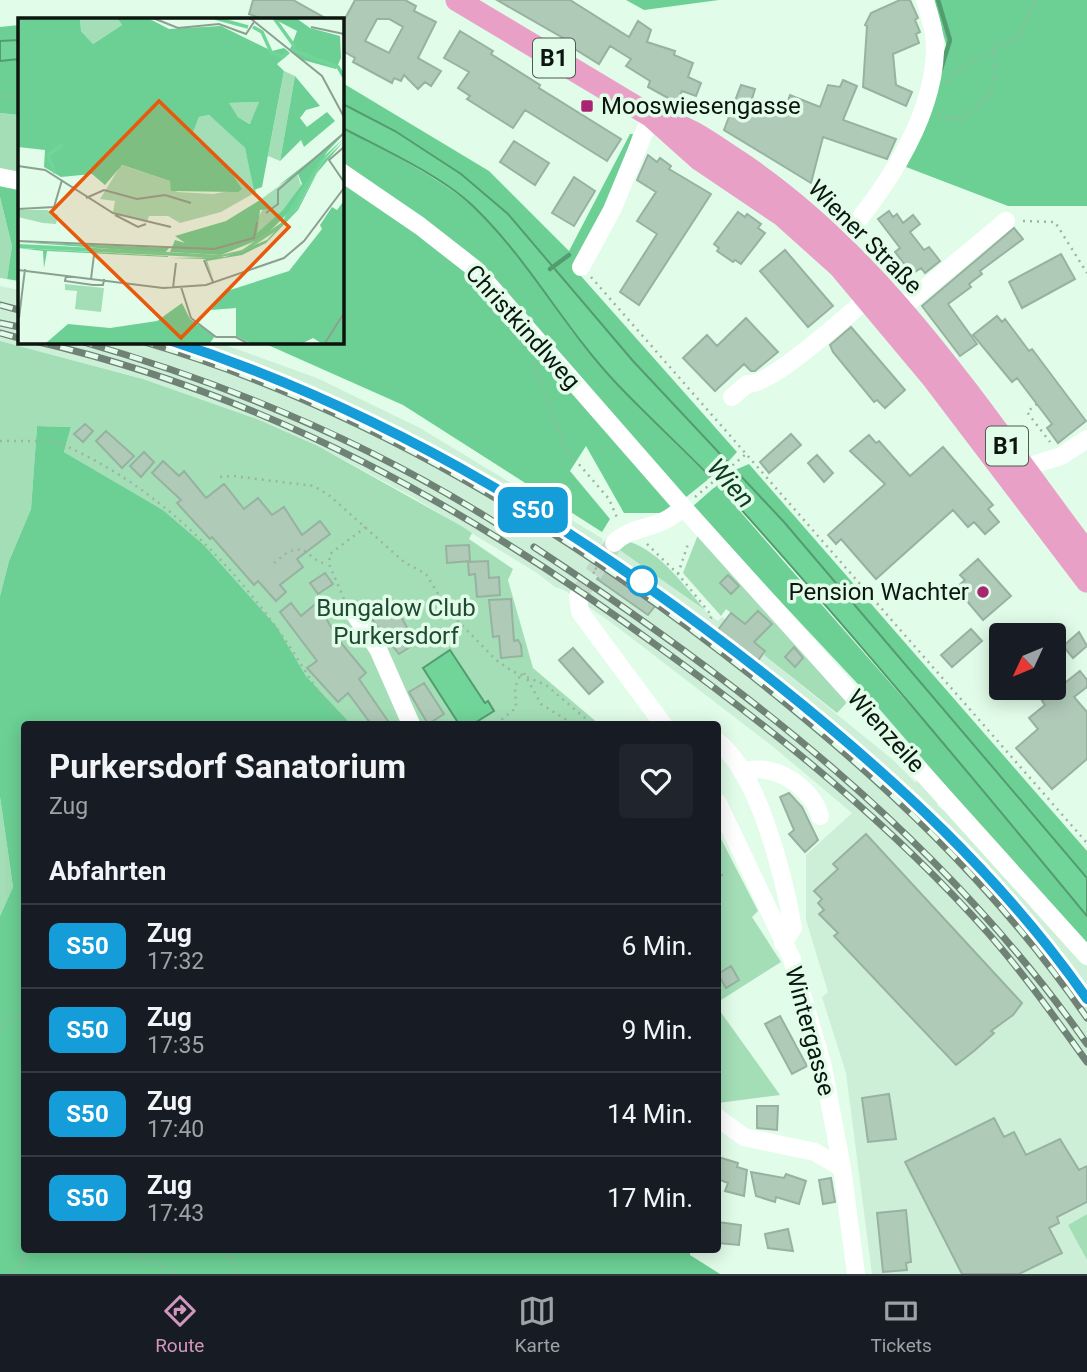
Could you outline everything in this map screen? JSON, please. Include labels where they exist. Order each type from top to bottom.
[{"type":"main road","name":"B1","points":[[457,0],[651,116]]},
{"type":"main road","name":"Wiener Straße","points":[[651,116],[699,159],[834,249],[926,339],[1087,553]]},
{"type":"main road","name":"Wiener Straße","points":[[875,292],[940,387],[1087,581]]},
{"type":"street","points":[[834,249],[897,165],[920,113],[935,51],[925,0]]},
{"type":"street","points":[[581,267],[612,210],[651,116]]},
{"type":"street","name":"Christkindlweg","points":[[343,173],[420,226],[475,269],[689,510]]},
{"type":"street","points":[[0,177],[18,181]]},
{"type":"street","points":[[909,301],[1006,221]]},
{"type":"street","points":[[732,397],[747,384],[756,384],[786,365],[875,292]]},
{"type":"street","points":[[1036,464],[1061,456],[1087,439]]},
{"type":"street","points":[[621,534],[663,523],[689,510]]},
{"type":"street","name":"Wienzeile","points":[[689,510],[1087,956]]},
{"type":"street","points":[[578,596],[580,612],[661,721]]},
{"type":"street","points":[[354,613],[379,649],[410,721]]},
{"type":"street","points":[[721,745],[742,772],[785,882],[793,928],[783,943]]},
{"type":"street","points":[[742,772],[765,769],[794,783],[810,796],[820,816]]},
{"type":"street","name":"Wintergasse","points":[[721,809],[792,960],[823,1067],[842,1168],[856,1274]]},
{"type":"street","points":[[721,1120],[744,1137],[816,1152],[842,1168]]},
{"type":"path","points":[[946,84],[953,74],[994,48],[1018,38],[1035,0]]},
{"type":"path","points":[[920,113],[961,120],[984,101],[996,85],[994,48]]},
{"type":"path","points":[[0,96],[18,96]]},
{"type":"path","points":[[1006,221],[1055,222],[1087,274]]},
{"type":"path","points":[[581,267],[1087,843]]},
{"type":"path","points":[[531,357],[565,448],[609,499],[621,534],[652,547],[678,574],[712,616],[706,624]]},
{"type":"path","points":[[1037,404],[1027,412],[1061,456]]},
{"type":"path","points":[[0,441],[52,441],[66,446],[161,503],[214,551],[247,588],[329,706],[345,721]]},
{"type":"path","points":[[678,574],[689,510],[746,454]]},
{"type":"path","points":[[220,477],[233,475],[314,486],[367,526],[404,562],[426,574],[449,612],[496,660],[512,671],[523,673],[545,685],[588,721]]},
{"type":"path","points":[[354,613],[330,564],[332,551],[367,526]]},
{"type":"path","points":[[274,564],[289,551],[302,549],[319,562],[330,564]]},
{"type":"path","points":[[594,570],[599,574]]},
{"type":"path","points":[[500,721],[516,708],[515,688],[523,673]]},
{"type":"path","points":[[523,673],[541,704],[568,721]]},
{"type":"path","points":[[721,873],[725,880]]},
{"type":"path","points":[[0,1028],[21,1015]]},
{"type":"path","points":[[15,1274],[28,1253]]},
{"type":"path","points":[[133,1253],[177,1274]]},
{"type":"path","points":[[225,1253],[239,1274]]},
{"type":"shaded area","points":[[626,0],[719,0],[644,10]]},
{"type":"shaded area","points":[[934,0],[1087,0],[1087,206],[1008,206],[906,167],[930,113],[947,48]]},
{"type":"shaded area","points":[[18,25],[18,40],[0,41],[0,27]]},
{"type":"shaded area","points":[[18,59],[18,115],[0,113],[0,61]]},
{"type":"shaded area","points":[[343,83],[489,171],[569,251],[630,134],[633,134],[604,217],[573,267],[737,452],[728,462],[633,361],[508,214],[461,174],[395,131],[343,104]]},
{"type":"shaded area","points":[[343,128],[426,173],[458,194],[488,219],[515,249],[572,331],[604,370],[710,478],[666,513],[624,513],[586,446],[570,471],[610,519],[602,532],[403,405],[264,343],[343,343]]},
{"type":"shaded area","points":[[0,183],[18,185],[18,281],[7,279],[12,246],[0,197]]},
{"type":"shaded area","points":[[0,286],[18,290],[18,343],[220,343],[317,378],[420,428],[603,539],[602,543],[613,552],[617,548],[637,560],[718,621],[722,617],[767,652],[764,655],[893,760],[915,782],[920,779],[939,802],[937,805],[951,816],[1087,966],[1087,1214],[1068,1225],[1087,1260],[1087,1274],[872,1274],[846,1073],[822,997],[828,992],[806,920],[806,855],[852,813],[771,745],[612,623],[564,590],[555,587],[537,573],[414,498],[318,446],[257,419],[143,379],[0,341]]},
{"type":"shaded area","points":[[37,426],[71,427],[64,452],[163,510],[204,545],[277,627],[306,676],[348,721],[21,721],[21,1253],[690,1253],[720,1274],[0,1274],[0,916],[13,887],[0,797],[0,596],[9,561],[31,509]]},
{"type":"shaded area","points":[[749,464],[1087,851],[1087,878],[784,522],[735,470]]},
{"type":"shaded area","points":[[717,485],[963,766],[1087,916],[1087,949],[856,682],[692,507]]},
{"type":"green space","points":[[0,113],[18,115],[18,185],[0,183]]},
{"type":"green space","points":[[0,197],[12,246],[7,279],[0,278]]},
{"type":"green space","name":"Bungalow Club Purkersdorf","points":[[0,341],[143,379],[257,419],[318,446],[463,527],[472,533],[469,539],[513,569],[508,580],[533,668],[595,721],[348,721],[306,676],[277,627],[204,545],[163,510],[64,452],[71,427],[37,426],[31,509],[9,561],[0,596]]},
{"type":"green space","points":[[701,527],[852,697],[837,713],[764,655],[766,651],[742,632],[747,625],[726,609],[721,616],[683,573]]},
{"type":"green space","points":[[630,542],[642,547],[662,562],[706,611],[617,548]]},
{"type":"green space","points":[[0,797],[13,887],[0,916]]},
{"type":"green space","points":[[721,839],[758,911],[752,917],[781,962],[721,1000]]},
{"type":"green space","points":[[721,1012],[780,1095],[721,1103]]},
{"type":"green space","points":[[1087,1214],[1087,1260],[1068,1225]]},
{"type":"water","points":[[18,40],[18,59],[0,61],[0,41]]},
{"type":"water","name":"Wien","points":[[343,104],[395,131],[461,174],[508,214],[633,361],[784,522],[1087,878],[1087,916],[783,556],[724,490],[599,364],[496,231],[464,198],[412,164],[343,128]]},
{"type":"water","points":[[450,650],[485,703],[488,701],[494,711],[478,721],[457,721],[423,668]]},
{"type":"pier","points":[[731,460],[738,467],[714,488],[707,480]]},
{"type":"building","points":[[253,0],[293,0],[325,18],[260,18],[249,14]]},
{"type":"building","points":[[355,0],[405,0],[416,6],[414,11],[436,22],[418,58],[441,71],[431,86],[425,82],[418,89],[404,75],[401,81],[394,78],[392,83],[353,62],[355,58],[343,51],[343,22]],"holes":[[[377,19],[389,19],[403,27],[389,53],[365,41]]]},
{"type":"building","points":[[497,0],[570,0],[629,37],[638,21],[651,30],[647,42],[675,51],[674,55],[693,63],[688,77],[701,83],[696,96],[682,91],[677,103],[648,87],[650,81],[626,66],[631,59],[610,46],[599,64],[562,41],[563,38]]},
{"type":"building","points":[[900,0],[910,0],[918,18],[915,20],[920,32],[916,34],[919,43],[893,54],[896,85],[912,92],[906,106],[863,87],[865,25],[871,13]]},
{"type":"building","points":[[460,31],[493,51],[491,54],[540,85],[539,88],[621,139],[607,161],[525,110],[513,128],[467,99],[470,96],[458,88],[469,72],[444,58]]},
{"type":"building","points":[[843,80],[857,86],[843,120],[896,139],[887,159],[823,137],[811,183],[724,130],[741,85],[755,89],[752,99],[784,113],[790,95],[820,107],[828,85],[840,87]]},
{"type":"building","points":[[514,141],[549,163],[535,185],[500,162]]},
{"type":"building","points":[[648,155],[657,162],[660,158],[671,166],[669,169],[711,194],[639,305],[620,292],[657,234],[637,221],[656,192],[637,180]]},
{"type":"building","points":[[574,177],[595,191],[574,226],[552,213]]},
{"type":"building","points":[[889,211],[893,217],[897,214],[903,223],[913,215],[920,224],[910,232],[924,250],[929,247],[940,261],[925,273],[921,268],[912,274],[895,252],[900,248],[878,219]]},
{"type":"building","points":[[738,212],[745,217],[747,214],[761,224],[758,228],[765,233],[741,264],[717,251],[719,248],[714,244]]},
{"type":"building","points":[[1014,228],[1023,239],[980,271],[982,274],[969,284],[971,287],[948,304],[977,344],[960,356],[922,306]]},
{"type":"building","points":[[785,250],[833,306],[808,327],[760,271]]},
{"type":"building","points":[[1061,254],[1075,279],[1022,308],[1009,282]]},
{"type":"building","points":[[997,316],[1002,322],[1005,319],[1029,351],[1032,349],[1086,421],[1058,443],[1047,428],[1052,424],[1017,378],[1012,382],[973,335]]},
{"type":"building","points":[[746,318],[778,352],[755,371],[751,371],[744,364],[715,391],[683,358],[707,335],[717,346]]},
{"type":"building","points":[[851,327],[905,390],[885,408],[877,400],[874,402],[830,345]]},
{"type":"building","points":[[85,424],[93,431],[83,442],[74,434]]},
{"type":"building","points":[[106,431],[134,456],[122,468],[96,441]]},
{"type":"building","points":[[791,434],[801,445],[769,473],[760,462]]},
{"type":"building","points":[[869,435],[876,443],[879,441],[910,476],[943,447],[993,505],[988,509],[999,522],[985,534],[974,522],[968,527],[953,510],[876,579],[841,539],[836,544],[828,535],[885,484],[850,451]]},
{"type":"building","points":[[144,452],[154,462],[141,477],[130,466]]},
{"type":"building","points":[[817,455],[833,473],[824,482],[808,463]]},
{"type":"building","points":[[163,461],[179,476],[184,471],[206,498],[224,484],[244,509],[258,498],[272,515],[284,507],[302,535],[320,521],[330,534],[297,559],[303,567],[280,585],[286,592],[276,601],[258,581],[254,585],[212,537],[210,539],[177,503],[181,500],[152,473]]},
{"type":"building","points":[[469,545],[470,561],[447,563],[446,546]]},
{"type":"building","name":"Pension Wachter","points":[[978,559],[1011,596],[983,620],[956,588],[965,580],[960,575]]},
{"type":"building","points":[[488,561],[489,578],[499,577],[500,595],[477,597],[475,574],[469,575],[468,562]]},
{"type":"building","points":[[604,570],[655,606],[648,615],[597,579]]},
{"type":"building","points":[[325,573],[333,584],[318,594],[310,583]]},
{"type":"building","points":[[728,575],[739,586],[731,594],[720,583]]},
{"type":"building","points":[[511,599],[514,641],[518,640],[521,645],[522,656],[501,658],[499,636],[493,637],[489,600]]},
{"type":"building","points":[[319,601],[328,613],[325,616],[337,638],[366,673],[359,679],[388,721],[369,721],[348,693],[338,702],[307,668],[317,661],[280,612],[291,603],[301,616]]},
{"type":"building","points":[[393,603],[416,643],[399,654],[371,618]]},
{"type":"building","points":[[758,611],[772,624],[754,642],[765,651],[757,662],[717,631],[731,613],[745,624]]},
{"type":"building","points":[[971,629],[982,641],[952,667],[941,655]]},
{"type":"building","points":[[1079,632],[1087,646],[1073,658],[1066,650],[1066,643]]},
{"type":"building","points":[[794,647],[803,658],[795,667],[785,657]]},
{"type":"building","points":[[573,648],[603,682],[589,694],[559,660]]},
{"type":"building","points":[[1080,671],[1087,680],[1087,687],[1074,697],[1087,712],[1087,759],[1052,789],[1016,748],[1038,729],[1029,718],[1045,705],[1042,701],[1066,700],[1066,682]]},
{"type":"building","points":[[424,683],[444,714],[433,721],[426,721],[409,692]]},
{"type":"building","points":[[789,793],[802,807],[818,840],[805,852],[789,834],[794,830],[780,797]]},
{"type":"building","points":[[866,834],[1022,1003],[1013,1015],[991,1031],[994,1033],[956,1065],[834,936],[838,933],[819,914],[824,910],[818,903],[822,899],[814,891],[838,869],[833,864]]},
{"type":"building","points":[[731,966],[739,980],[726,988],[721,979],[721,972]]},
{"type":"building","points":[[780,1016],[807,1066],[792,1074],[765,1024]]},
{"type":"building","points":[[889,1094],[896,1139],[868,1142],[862,1098]]},
{"type":"building","points":[[757,1106],[778,1106],[777,1130],[757,1128]]},
{"type":"building","points":[[994,1118],[1004,1137],[1014,1132],[1026,1155],[1060,1139],[1079,1170],[1087,1166],[1087,1202],[1057,1217],[1059,1223],[1049,1228],[1062,1253],[1019,1274],[962,1274],[905,1162]]},
{"type":"building","points":[[721,1158],[738,1163],[737,1167],[747,1170],[744,1196],[725,1191],[728,1183],[721,1180]]},
{"type":"building","points":[[751,1172],[784,1178],[786,1174],[806,1181],[799,1204],[776,1197],[775,1202],[756,1196]]},
{"type":"building","points":[[831,1178],[835,1202],[823,1204],[819,1180]]},
{"type":"building","points":[[906,1210],[911,1262],[906,1263],[907,1270],[883,1272],[877,1213]]},
{"type":"building","points":[[721,1222],[741,1225],[739,1245],[721,1243]]},
{"type":"building","points":[[788,1229],[793,1251],[768,1248],[765,1234]]},
{"type":"waterway","points":[[938,0],[950,40],[941,69]]},
{"type":"waterway","points":[[550,269],[569,255]]},
{"type":"tunnel","points":[[578,596],[614,543]]},
{"type":"railway","points":[[0,305],[18,310]]},
{"type":"railway","points":[[0,323],[18,327]]},
{"type":"railway","points":[[0,333],[18,338]]},
{"type":"railway","points":[[43,343],[122,364],[286,425],[441,504],[590,598],[792,748],[913,855],[988,933],[1027,980],[1087,1062]]},
{"type":"railway","points":[[87,343],[193,377],[302,420],[408,472],[510,532]]},
{"type":"railway","points":[[147,343],[225,368],[306,401],[385,438],[462,479],[611,572],[752,676],[889,793],[932,834],[1013,922],[1087,1018]]},
{"type":"railway","points":[[534,547],[688,653],[834,770],[904,833],[969,899],[1031,969],[1087,1044]]},
{"type":"railway","points":[[1067,971],[1087,999]]},
{"type":"train","name":"S50","points":[[178,343],[274,377],[376,422],[463,468],[604,554],[656,590],[825,723],[905,792],[988,876],[1068,971],[1087,999]]},
{"type":"place","name":"Mooswiesengasse","points":[[587,106]]},
{"type":"place","name":"Pension Wachter","points":[[983,592]]}]
